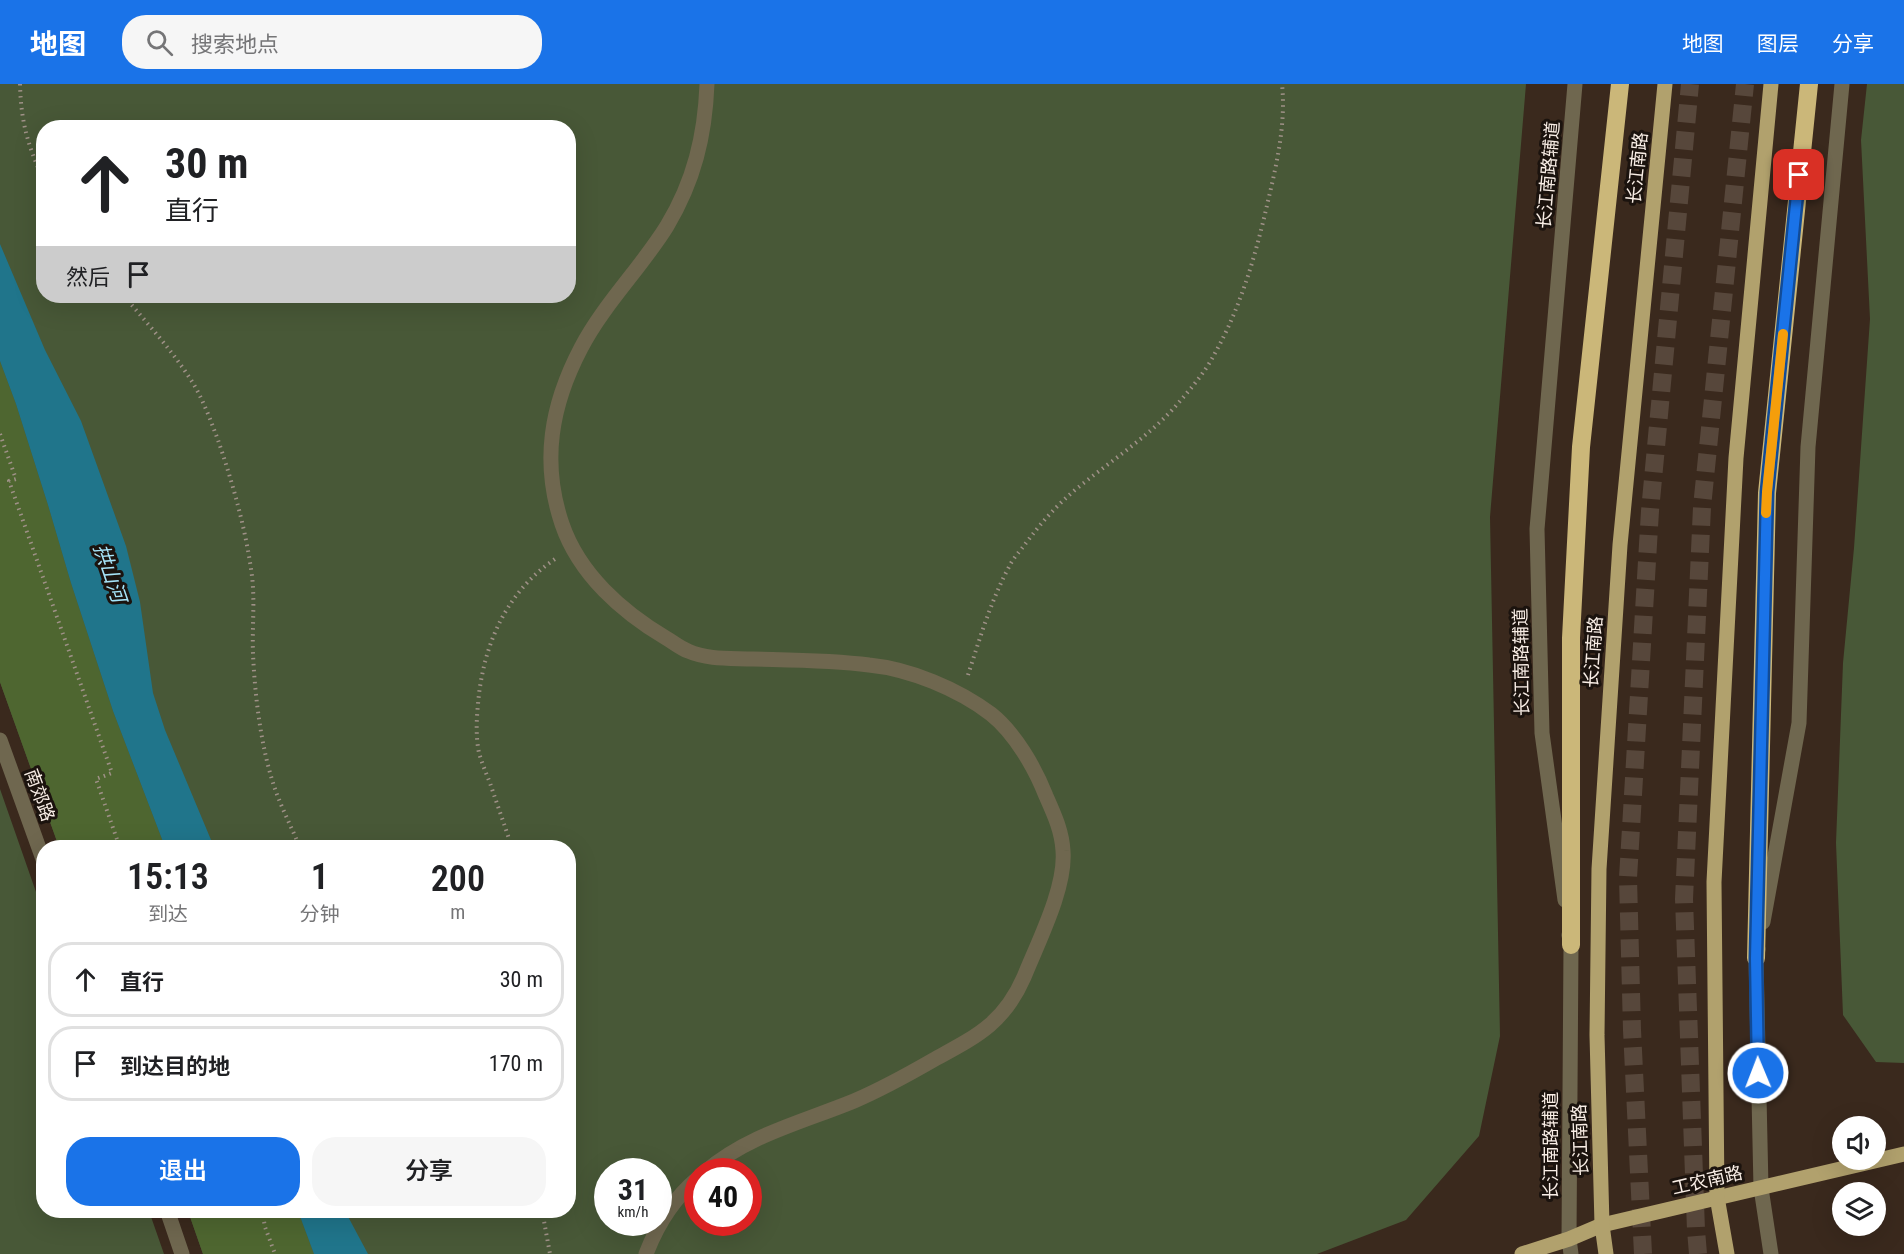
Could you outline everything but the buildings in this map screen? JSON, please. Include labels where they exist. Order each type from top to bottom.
[{"type":"highway","points":[[1571,945],[1571,638],[1581,447],[1620,84]]},
{"type":"highway","points":[[1756,958],[1767,492],[1809,84]]},
{"type":"main road","name":"长江南路","points":[[1606,1254],[1602,1225],[1597,1035],[1599,869],[1620,545],[1665,84]]},
{"type":"main road","points":[[1727,1254],[1717,1197],[1714,882],[1736,458],[1771,84]]},
{"type":"main road","name":"工农南路","points":[[1522,1254],[1570,1246],[1602,1225],[1904,1154]]},
{"type":"street","points":[[707,84],[706,114],[699,153],[686,189],[667,226],[581,348],[563,389],[553,422],[549,457],[554,491],[563,526],[581,562],[615,602],[652,630],[688,651],[712,658],[847,662],[877,666],[913,674],[962,697],[992,715],[1016,742],[1043,788],[1059,825],[1064,852],[1061,881],[1017,992],[998,1019],[978,1036],[890,1084],[856,1100],[775,1130],[723,1158]]},
{"type":"street","name":"长江南路辅道","points":[[1570,1246],[1571,945],[1542,733],[1538,529],[1575,84]]},
{"type":"street","points":[[1771,1254],[1761,1188],[1756,958],[1799,723],[1808,447],[1842,84]]},
{"type":"street","name":"南郊路","points":[[0,740],[36,840]]},
{"type":"street","points":[[646,1254],[662,1221],[676,1199],[684,1191]]},
{"type":"street","points":[[170,1218],[182,1254]]},
{"type":"path","points":[[20,84],[23,125],[36,164]]},
{"type":"path","points":[[962,697],[980,635],[1011,563],[1047,516],[1075,491],[1140,441],[1171,411],[1214,356],[1236,309],[1251,268],[1262,227],[1283,126],[1282,84]]},
{"type":"path","points":[[130,303],[175,356],[191,380],[210,418],[230,475],[252,577],[253,653],[263,741],[274,788],[297,840]]},
{"type":"path","points":[[0,434],[16,479],[9,481],[112,773],[96,779],[117,840]]},
{"type":"path","points":[[509,840],[479,753],[477,710],[482,670],[500,620],[520,591],[549,563],[573,546]]},
{"type":"path","points":[[263,1218],[275,1254]]},
{"type":"path","points":[[543,1218],[550,1254]]},
{"type":"green space","points":[[0,84],[1526,84],[1490,517],[1500,1036],[1479,1136],[1406,1220],[1317,1254],[203,1254],[190,1218],[576,1218],[576,840],[56,840],[0,682]]},
{"type":"green space","points":[[1867,84],[1904,84],[1904,1063],[1876,1062],[1843,1015],[1836,843],[1843,663],[1854,548],[1870,319],[1861,140]]},
{"type":"green space","points":[[0,361],[16,404],[113,711],[162,840],[56,840],[0,682]]},
{"type":"green space","points":[[0,789],[36,892],[36,1218],[151,1218],[164,1254],[0,1254]]},
{"type":"green space","points":[[190,1218],[301,1218],[314,1254],[203,1254]]},
{"type":"water","name":"拱山河","points":[[0,244],[45,350],[81,421],[126,546],[140,602],[153,693],[165,730],[211,840],[162,840],[113,711],[16,404],[0,361]]},
{"type":"water","points":[[301,1218],[349,1218],[368,1254],[314,1254]]},
{"type":"tunnel","points":[[1643,1254],[1632,1030],[1628,878],[1650,511],[1690,84]]},
{"type":"tunnel","points":[[1698,1254],[1684,899],[1702,507],[1745,84]]},
{"type":"slow traffic","points":[[1766,513],[1783,334]]},
{"type":"route","points":[[1758,1073],[1756,958],[1767,492],[1799,175]]}]
